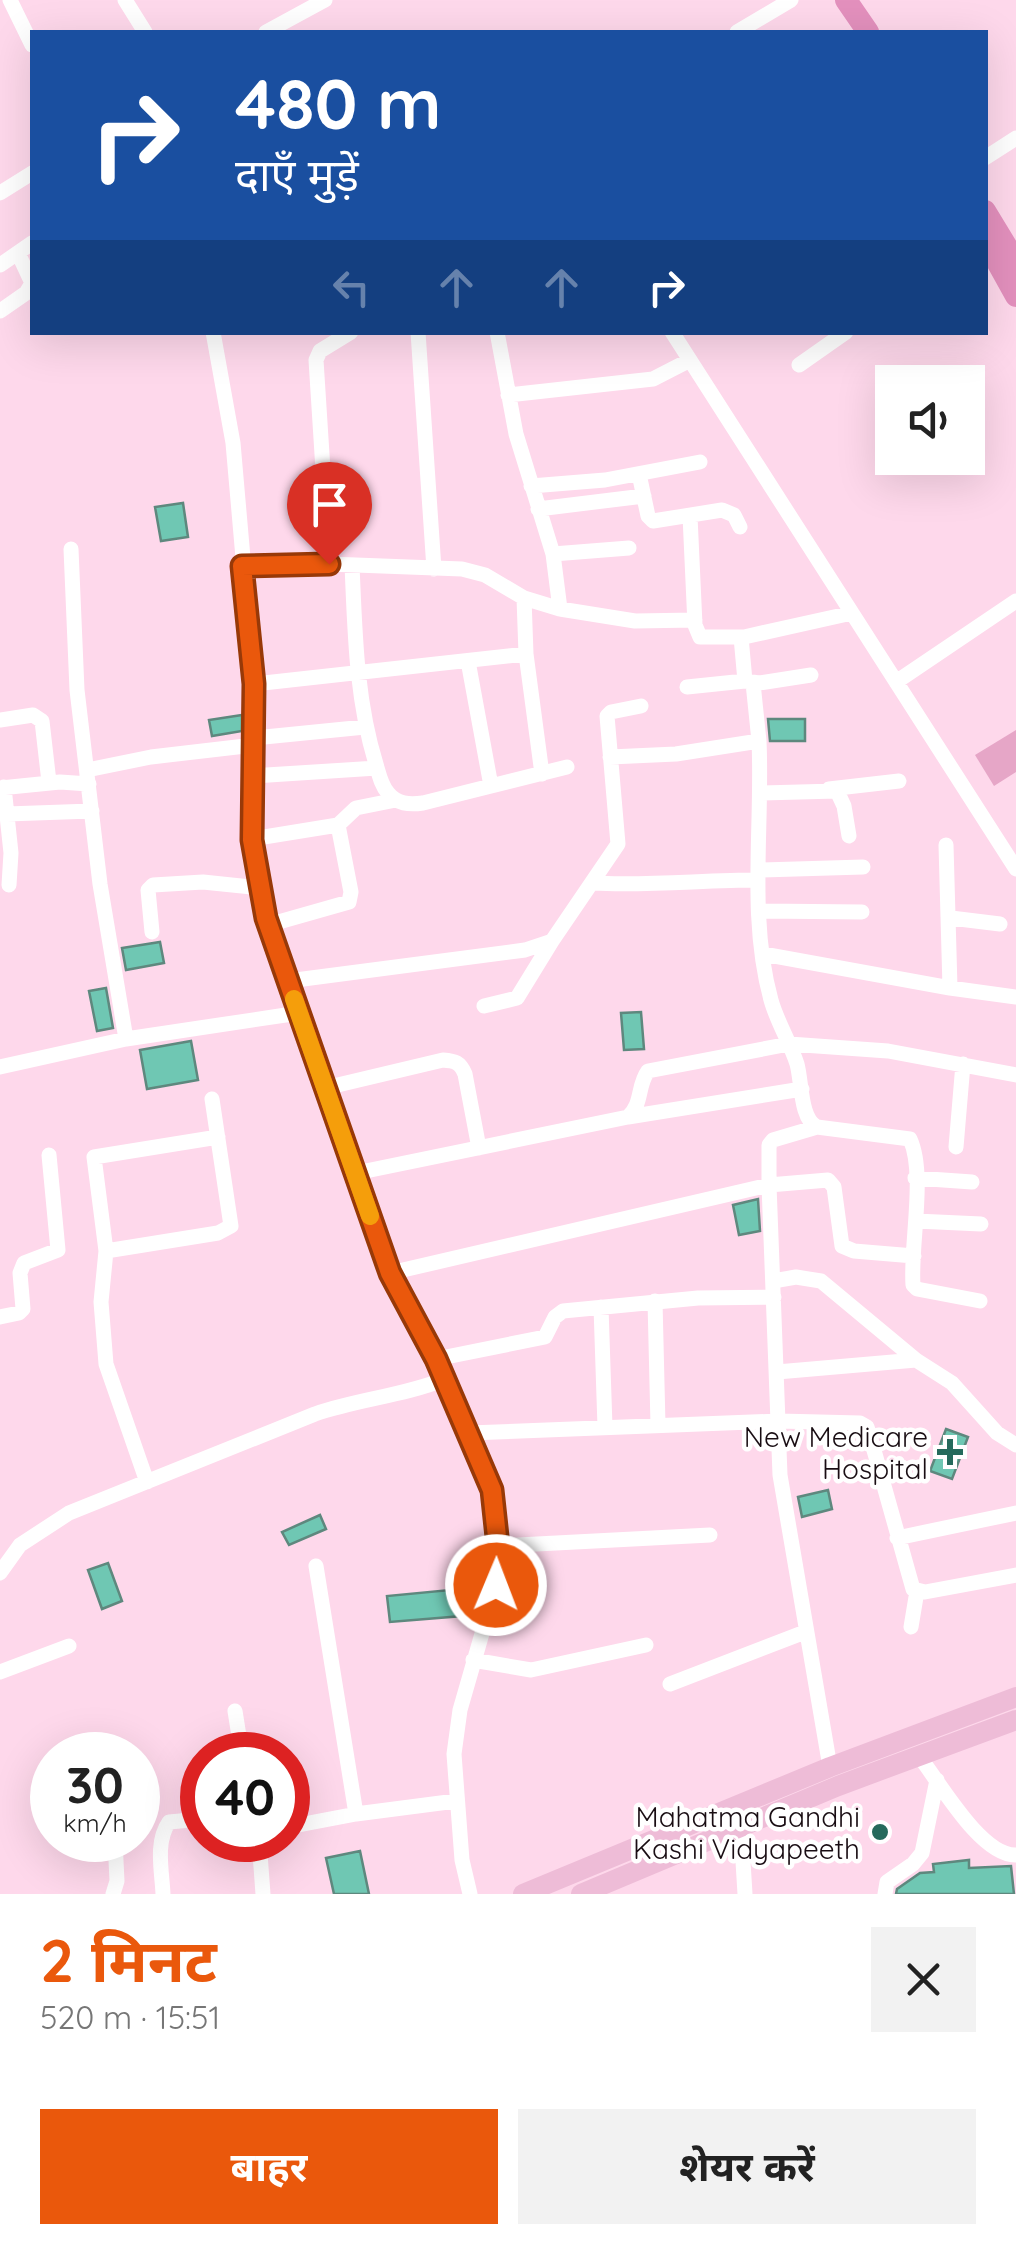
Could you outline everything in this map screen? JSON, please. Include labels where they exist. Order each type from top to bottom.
[{"type":"highway","points":[[828,0],[849,30]]},
{"type":"highway","points":[[846,0],[867,30]]},
{"type":"highway","points":[[988,228],[1016,262]]},
{"type":"highway","points":[[988,228],[1016,296]]},
{"type":"main road","points":[[523,1894],[830,1766],[1016,1697]]},
{"type":"main road","points":[[581,1894],[838,1786],[1016,1720]]},
{"type":"street","points":[[10,0],[30,41]]},
{"type":"street","points":[[125,0],[145,30]]},
{"type":"street","points":[[270,30],[324,0]]},
{"type":"street","points":[[740,30],[791,0]]},
{"type":"street","points":[[988,156],[1016,138]]},
{"type":"street","points":[[0,194],[30,174]]},
{"type":"street","points":[[0,265],[30,245]]},
{"type":"street","points":[[18,253],[30,274]]},
{"type":"street","points":[[0,310],[30,286]]},
{"type":"street","points":[[215,335],[233,442],[254,684],[252,840],[268,925],[390,1273],[445,1378],[492,1490],[498,1546],[496,1585],[460,1710],[454,1754],[462,1860],[470,1894]]},
{"type":"street","points":[[329,564],[316,360],[320,350],[345,335]]},
{"type":"street","points":[[418,335],[434,568]]},
{"type":"street","points":[[497,335],[531,486],[553,554],[560,608]]},
{"type":"street","points":[[674,335],[896,682],[1010,846],[1016,869]]},
{"type":"street","points":[[798,365],[842,335]]},
{"type":"street","points":[[508,395],[653,379],[690,360]]},
{"type":"street","points":[[531,486],[639,474],[700,462]]},
{"type":"street","points":[[639,474],[648,516],[653,521],[722,510],[734,515],[740,527]]},
{"type":"street","points":[[538,508],[644,496]]},
{"type":"street","points":[[690,516],[695,620],[700,637],[741,637],[852,613]]},
{"type":"street","points":[[553,554],[629,548]]},
{"type":"street","points":[[71,550],[77,690],[111,960],[126,1039]]},
{"type":"street","points":[[242,566],[329,564],[462,569],[485,575],[524,598],[560,608],[636,622],[695,620]]},
{"type":"street","points":[[352,565],[357,672],[365,727],[384,787],[396,800],[411,805],[422,803],[568,767]]},
{"type":"street","points":[[524,598],[526,654],[542,774]]},
{"type":"street","points":[[896,682],[1016,601]]},
{"type":"street","points":[[741,637],[759,741],[762,793],[758,875],[763,954],[772,1001],[789,1044],[807,1118],[816,1127]]},
{"type":"street","points":[[254,684],[526,654]]},
{"type":"street","points":[[468,660],[491,786]]},
{"type":"street","points":[[688,687],[811,675]]},
{"type":"street","points":[[484,1006],[517,998],[618,844],[607,716],[641,706]]},
{"type":"street","points":[[0,720],[33,715],[42,722],[49,782]]},
{"type":"street","points":[[9,885],[11,853],[2,787],[88,778],[150,758],[365,727]]},
{"type":"street","points":[[610,757],[676,754],[759,741]]},
{"type":"street","points":[[252,776],[378,768]]},
{"type":"street","points":[[762,793],[899,782]]},
{"type":"street","points":[[829,789],[841,795],[849,836]]},
{"type":"street","points":[[252,840],[338,824],[356,808],[396,800]]},
{"type":"street","points":[[7,814],[92,811]]},
{"type":"street","points":[[268,925],[349,902],[338,824]]},
{"type":"street","points":[[946,845],[950,988]]},
{"type":"street","points":[[593,883],[630,885],[864,867]]},
{"type":"street","points":[[152,932],[148,890],[153,886],[203,882],[260,888]]},
{"type":"street","points":[[760,911],[862,912]]},
{"type":"street","points":[[951,918],[1000,924]]},
{"type":"street","points":[[288,982],[525,950],[552,941]]},
{"type":"street","points":[[763,954],[1016,997]]},
{"type":"street","points":[[0,1067],[126,1039],[299,1013]]},
{"type":"street","points":[[628,1116],[636,1109],[641,1080],[648,1071],[789,1044],[888,1051],[1016,1075]]},
{"type":"street","points":[[325,1088],[443,1060],[458,1063],[465,1074],[479,1148]]},
{"type":"street","points":[[956,1147],[963,1064]]},
{"type":"street","points":[[356,1173],[628,1116],[802,1089]]},
{"type":"street","points":[[106,1252],[218,1233],[231,1226],[212,1099]]},
{"type":"street","points":[[830,1766],[780,1474],[769,1145],[773,1140],[816,1127],[910,1139],[916,1221],[912,1280],[917,1289],[980,1301]]},
{"type":"street","points":[[147,1482],[106,1364],[101,1302],[106,1252],[94,1157],[218,1137]]},
{"type":"street","points":[[0,1317],[22,1309],[20,1273],[24,1263],[58,1250],[49,1155]]},
{"type":"street","points":[[915,1178],[972,1182]]},
{"type":"street","points":[[390,1273],[769,1185],[828,1180],[834,1187],[840,1238],[847,1250],[914,1256]]},
{"type":"street","points":[[916,1221],[982,1224]]},
{"type":"street","points":[[436,1359],[545,1337],[558,1313],[774,1289],[796,1277],[820,1281],[916,1360],[952,1383],[997,1433],[1016,1445]]},
{"type":"street","points":[[655,1302],[658,1426]]},
{"type":"street","points":[[602,1306],[605,1427]]},
{"type":"street","points":[[777,1372],[916,1360]]},
{"type":"street","points":[[0,1573],[20,1545],[45,1526],[315,1414],[340,1405],[417,1390],[445,1378]]},
{"type":"street","points":[[469,1433],[779,1421],[851,1421],[867,1428],[908,1580],[917,1591],[911,1627]]},
{"type":"street","points":[[897,1538],[1016,1513]]},
{"type":"street","points":[[498,1546],[710,1535]]},
{"type":"street","points":[[316,1566],[356,1814]]},
{"type":"street","points":[[917,1591],[1016,1575]]},
{"type":"street","points":[[670,1684],[805,1632]]},
{"type":"street","points":[[473,1660],[530,1670],[646,1645]]},
{"type":"street","points":[[0,1672],[70,1646]]},
{"type":"street","points":[[235,1712],[238,1732]]},
{"type":"street","points":[[919,1756],[986,1843],[1016,1855]]},
{"type":"street","points":[[885,1894],[887,1882],[922,1853],[937,1780]]},
{"type":"street","points":[[310,1823],[456,1801]]},
{"type":"street","points":[[163,1894],[164,1828],[169,1822],[180,1821]]},
{"type":"street","points":[[740,1828],[745,1894]]},
{"type":"street","points":[[114,1894],[117,1862]]},
{"type":"street","points":[[261,1862],[264,1894]]},
{"type":"shaded area","points":[[1016,730],[1016,772],[994,786],[975,755]]},
{"type":"building","points":[[183,503],[188,537],[161,541],[155,507]]},
{"type":"building","points":[[242,715],[242,731],[212,736],[209,720]]},
{"type":"building","points":[[768,719],[805,719],[805,741],[770,741]]},
{"type":"building","points":[[160,942],[164,963],[126,970],[122,948]]},
{"type":"building","points":[[106,988],[113,1028],[97,1031],[89,991]]},
{"type":"building","points":[[641,1012],[644,1049],[624,1050],[621,1013]]},
{"type":"building","points":[[191,1041],[198,1080],[147,1089],[140,1050]]},
{"type":"building","points":[[758,1199],[760,1231],[739,1235],[733,1205]]},
{"type":"building","points":[[946,1429],[968,1437],[952,1479],[930,1471]]},
{"type":"building","points":[[828,1490],[832,1509],[802,1517],[798,1497]]},
{"type":"building","points":[[320,1515],[326,1529],[289,1545],[282,1532]]},
{"type":"building","points":[[108,1563],[122,1601],[102,1609],[88,1570]]},
{"type":"building","points":[[460,1589],[462,1616],[390,1622],[387,1596]]},
{"type":"building","points":[[360,1851],[369,1894],[334,1894],[326,1858]]},
{"type":"building","points":[[969,1860],[969,1868],[1011,1866],[1014,1894],[896,1894],[897,1889],[920,1873],[934,1872],[933,1864]]},
{"type":"slow traffic","points":[[294,999],[370,1216]]},
{"type":"place","name":"New Medicare Hospital","points":[[950,1452]]},
{"type":"place","name":"Mahatma Gandhi Kashi Vidyapeeth","points":[[880,1832]]},
{"type":"route","points":[[329,564],[242,566],[254,684],[254,862],[266,918],[390,1273],[436,1359],[492,1490],[498,1546],[496,1585]]}]
